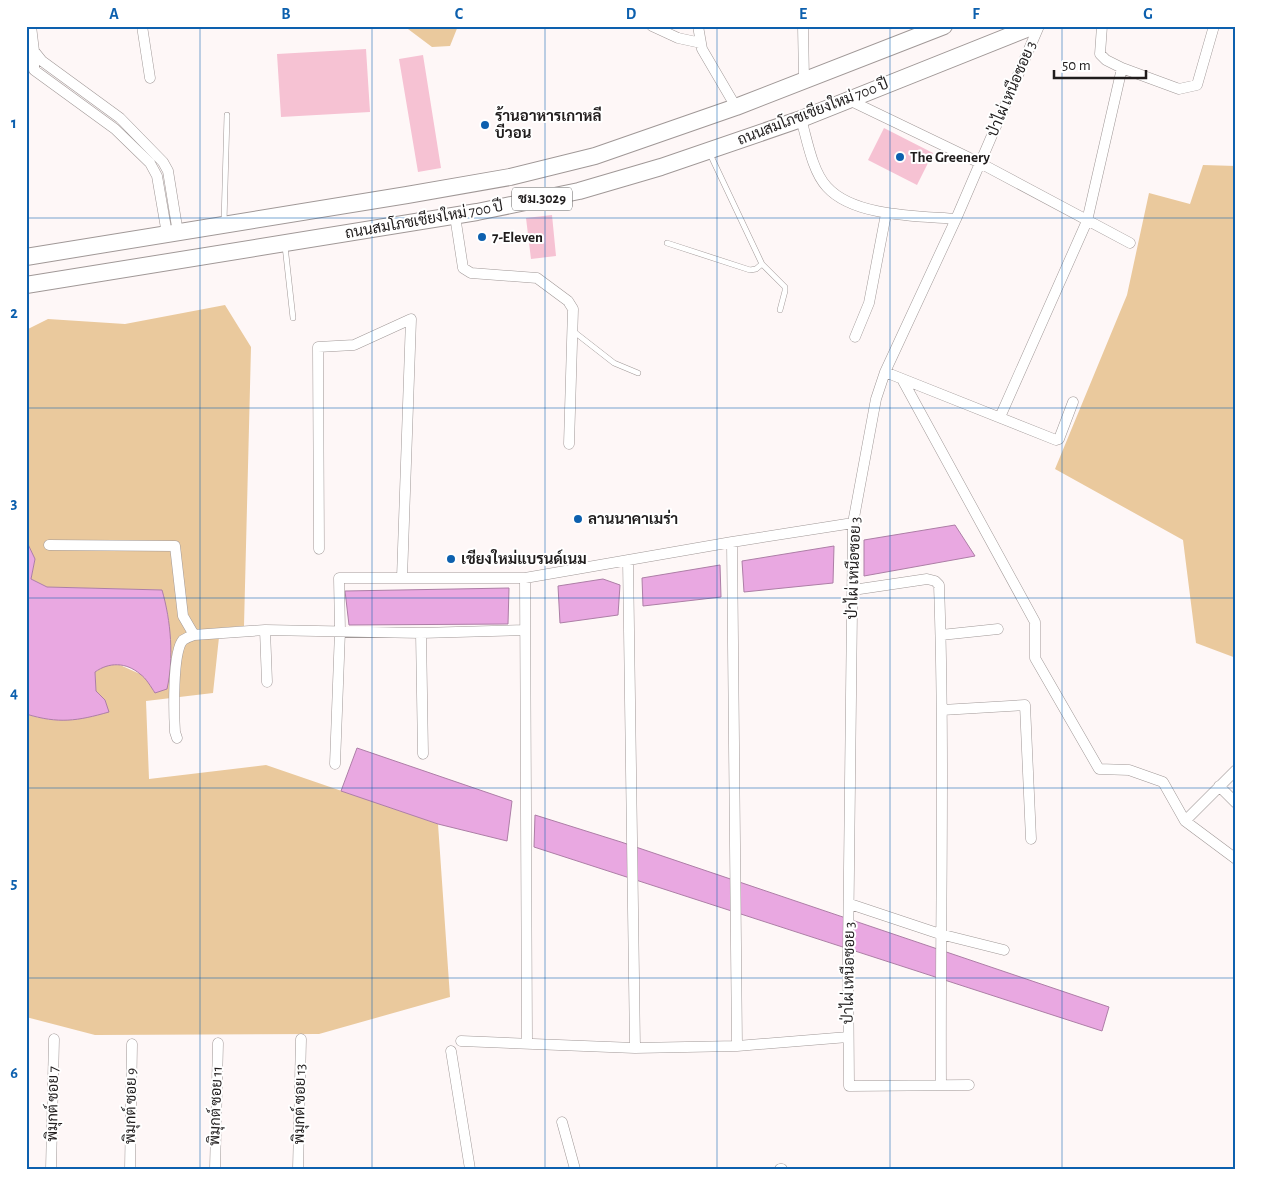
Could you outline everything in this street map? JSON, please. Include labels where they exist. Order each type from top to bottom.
[{"type":"main road","name":"ถนนสมโภชเชียงใหม่ 700 ปี","points":[[26,257],[510,177],[595,156],[736,107],[922,30],[944,26]]},
{"type":"main road","name":"ถนนสมโภชเชียงใหม่ 700 ปี","points":[[26,285],[455,216],[579,191],[708,151],[801,118],[1034,26]]},
{"type":"street","points":[[142,26],[150,78]]},
{"type":"street","points":[[652,26],[678,38],[701,43]]},
{"type":"street","points":[[698,26],[702,49],[736,107]]},
{"type":"street","points":[[803,26],[804,80]]},
{"type":"street","name":"ป่าไผ่ เหนือซอย 3","points":[[941,1085],[849,1086],[848,956],[853,523],[876,399],[885,372],[956,219],[1039,26]]},
{"type":"street","points":[[1102,26],[1100,54],[1106,60],[1122,68],[1179,89],[1196,85],[1214,26]]},
{"type":"street","points":[[34,27],[34,70],[115,130],[150,163],[157,176],[173,233]]},
{"type":"street","points":[[1000,418],[1087,221],[1122,68]]},
{"type":"street","points":[[849,100],[980,163],[1130,243]]},
{"type":"street","points":[[801,118],[814,165],[827,187],[846,201],[886,214],[956,219]]},
{"type":"street","points":[[855,337],[869,303],[886,214]]},
{"type":"street","points":[[455,216],[463,268],[465,270],[471,273],[537,278],[568,301],[573,309],[569,444]]},
{"type":"street","points":[[319,549],[318,347],[354,345],[411,319],[402,578]]},
{"type":"street","points":[[885,372],[1056,440],[1059,439],[1073,402]]},
{"type":"street","points":[[902,379],[1035,622],[1035,658],[1098,769],[1128,770],[1163,782],[1185,821],[1236,859]]},
{"type":"street","points":[[335,764],[340,631],[339,578],[525,578],[853,523]]},
{"type":"street","points":[[732,542],[734,919],[737,1046]]},
{"type":"street","points":[[49,545],[175,546],[183,616],[194,635]]},
{"type":"street","points":[[628,560],[635,1048]]},
{"type":"street","points":[[525,578],[527,1043]]},
{"type":"street","points":[[853,590],[927,579],[935,581],[940,586],[942,710],[941,1085],[969,1085]]},
{"type":"street","points":[[941,635],[998,629]]},
{"type":"street","points":[[265,630],[267,682]]},
{"type":"street","points":[[177,738],[175,732],[174,691],[179,647],[183,640],[194,635],[265,630],[421,633],[524,630]]},
{"type":"street","points":[[421,633],[423,754]]},
{"type":"street","points":[[942,710],[1024,705],[1031,839]]},
{"type":"street","points":[[1185,821],[1236,770]]},
{"type":"street","points":[[1219,786],[1236,803]]},
{"type":"street","points":[[850,904],[940,934],[1004,950]]},
{"type":"street","points":[[461,1041],[635,1048],[737,1046],[848,1037]]},
{"type":"street","name":"พิมุกต์ ซอย 7","points":[[52,1169],[54,1039]]},
{"type":"street","name":"พิมุกต์ ซอย 13","points":[[298,1169],[301,1039]]},
{"type":"street","name":"พิมุกต์ ซอย 11","points":[[215,1169],[218,1043]]},
{"type":"street","name":"พิมุกต์ ซอย 9","points":[[130,1169],[132,1044]]},
{"type":"street","points":[[451,1051],[470,1169]]},
{"type":"street","points":[[562,1122],[575,1169]]},
{"type":"lane","points":[[224,225],[227,115]]},
{"type":"lane","points":[[708,151],[762,264],[785,286],[786,291],[780,310]]},
{"type":"lane","points":[[667,243],[750,270],[756,269],[762,264]]},
{"type":"lane","points":[[285,244],[293,318]]},
{"type":"lane","points":[[573,331],[614,364],[638,372]]},
{"type":"shaded area","points":[[404,26],[458,26],[450,46],[432,47]]},
{"type":"shaded area","points":[[1203,165],[1236,166],[1236,658],[1196,643],[1183,540],[1055,469],[1127,295],[1149,193],[1190,204]]},
{"type":"shaded area","points":[[225,305],[251,347],[244,626],[220,628],[213,693],[146,701],[149,779],[266,765],[438,824],[450,997],[319,1034],[95,1035],[26,1017],[26,714],[47,719],[67,720],[108,712],[105,700],[96,691],[95,672],[106,665],[120,665],[140,674],[171,666],[168,615],[162,590],[47,587],[31,579],[35,559],[26,540],[26,330],[48,319],[125,324]]},
{"type":"shaded area","points":[[955,525],[975,556],[864,576],[864,540]]},
{"type":"shaded area","points":[[26,540],[35,559],[31,579],[47,587],[162,590],[168,614],[171,652],[167,689],[155,693],[144,678],[135,670],[123,665],[106,666],[95,672],[96,691],[105,700],[109,712],[87,718],[68,720],[48,719],[26,714]]},
{"type":"shaded area","points":[[834,546],[833,583],[744,592],[742,561]]},
{"type":"shaded area","points":[[720,565],[721,597],[643,606],[642,578]]},
{"type":"shaded area","points":[[603,579],[620,585],[618,615],[560,623],[558,586]]},
{"type":"shaded area","points":[[509,588],[508,624],[349,625],[345,591]]},
{"type":"shaded area","points":[[357,748],[512,801],[507,841],[438,824],[341,791]]},
{"type":"shaded area","points":[[535,815],[621,842],[1109,1007],[1102,1031],[534,847]]},
{"type":"building","points":[[366,49],[370,112],[281,117],[277,54]]},
{"type":"building","points":[[423,55],[441,168],[418,172],[399,59]]},
{"type":"building","name":"The Greenery","points":[[884,128],[933,153],[917,185],[868,160]]},
{"type":"building","points":[[552,215],[556,256],[531,259],[526,218]]},
{"type":"place","name":"ร้านอาหารเกาหลี บีวอน","points":[[485,125]]},
{"type":"place","name":"The Greenery","points":[[900,157]]},
{"type":"place","name":"7-Eleven","points":[[482,237]]},
{"type":"place","name":"ลานนาคาเมร่า","points":[[578,519]]},
{"type":"place","name":"เชียงใหม่แบรนด์เนม","points":[[451,559]]}]
